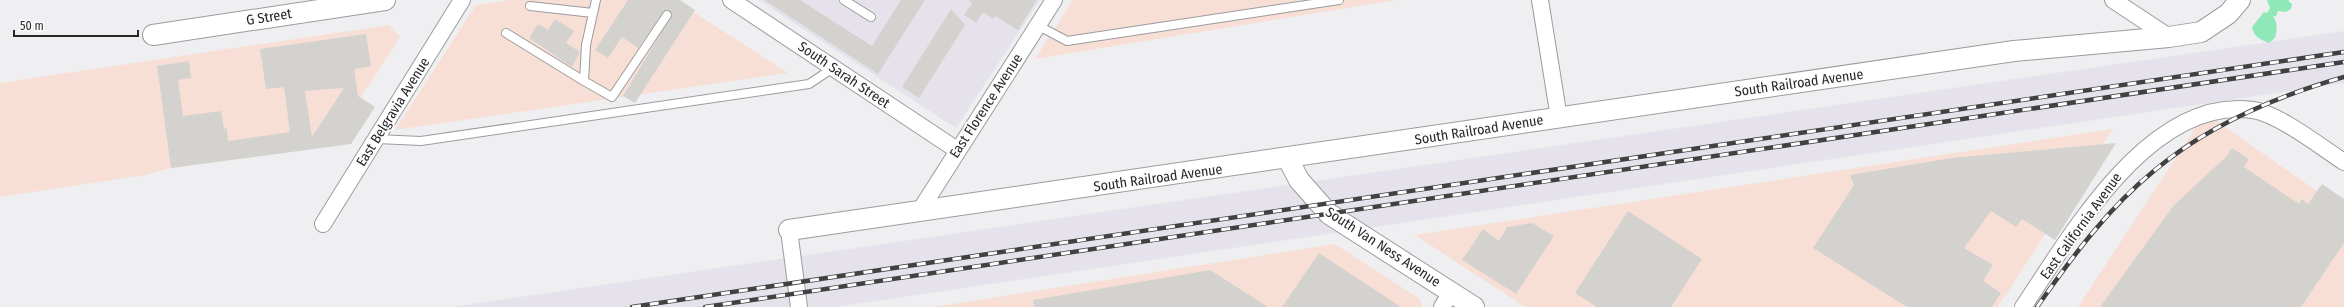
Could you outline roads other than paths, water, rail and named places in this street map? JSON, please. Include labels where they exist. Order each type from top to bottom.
[{"type":"street","name":"G Street","points":[[153,35],[385,0]]},
{"type":"street","name":"East Belgravia Avenue","points":[[323,224],[462,0]]},
{"type":"street","name":"South Sarah Street","points":[[731,0],[957,150]]},
{"type":"street","name":"East Florence Avenue","points":[[920,212],[957,150],[1054,0]]},
{"type":"street","points":[[1540,0],[1559,118]]},
{"type":"street","points":[[2113,0],[2168,37],[2202,32],[2228,14],[2240,0]]},
{"type":"street","name":"South Railroad Avenue","points":[[790,230],[1288,159],[2014,51],[2168,37]]},
{"type":"street","name":"East California Avenue","points":[[2023,307],[2100,197],[2123,168],[2168,131],[2196,118],[2226,110],[2254,110],[2271,115],[2344,162]]},
{"type":"street","name":"South Van Ness Avenue","points":[[1288,159],[1299,180],[1329,214],[1447,300],[1474,307]]},
{"type":"street","points":[[790,230],[799,307]]},
{"type":"lane","points":[[584,81],[586,45],[596,0]]},
{"type":"lane","points":[[844,0],[871,17]]},
{"type":"lane","points":[[1037,25],[1067,41],[1339,0]]},
{"type":"lane","points":[[530,6],[546,4],[593,13]]},
{"type":"lane","points":[[506,33],[612,97],[667,14]]},
{"type":"lane","points":[[377,139],[421,141],[809,84],[833,68]]},
{"type":"railway","points":[[632,307],[2344,52]]},
{"type":"railway","points":[[705,307],[2344,62]]},
{"type":"railway","points":[[2037,307],[2077,252],[2106,217],[2138,185],[2176,154],[2198,139],[2245,114],[2294,93],[2344,77]]}]
